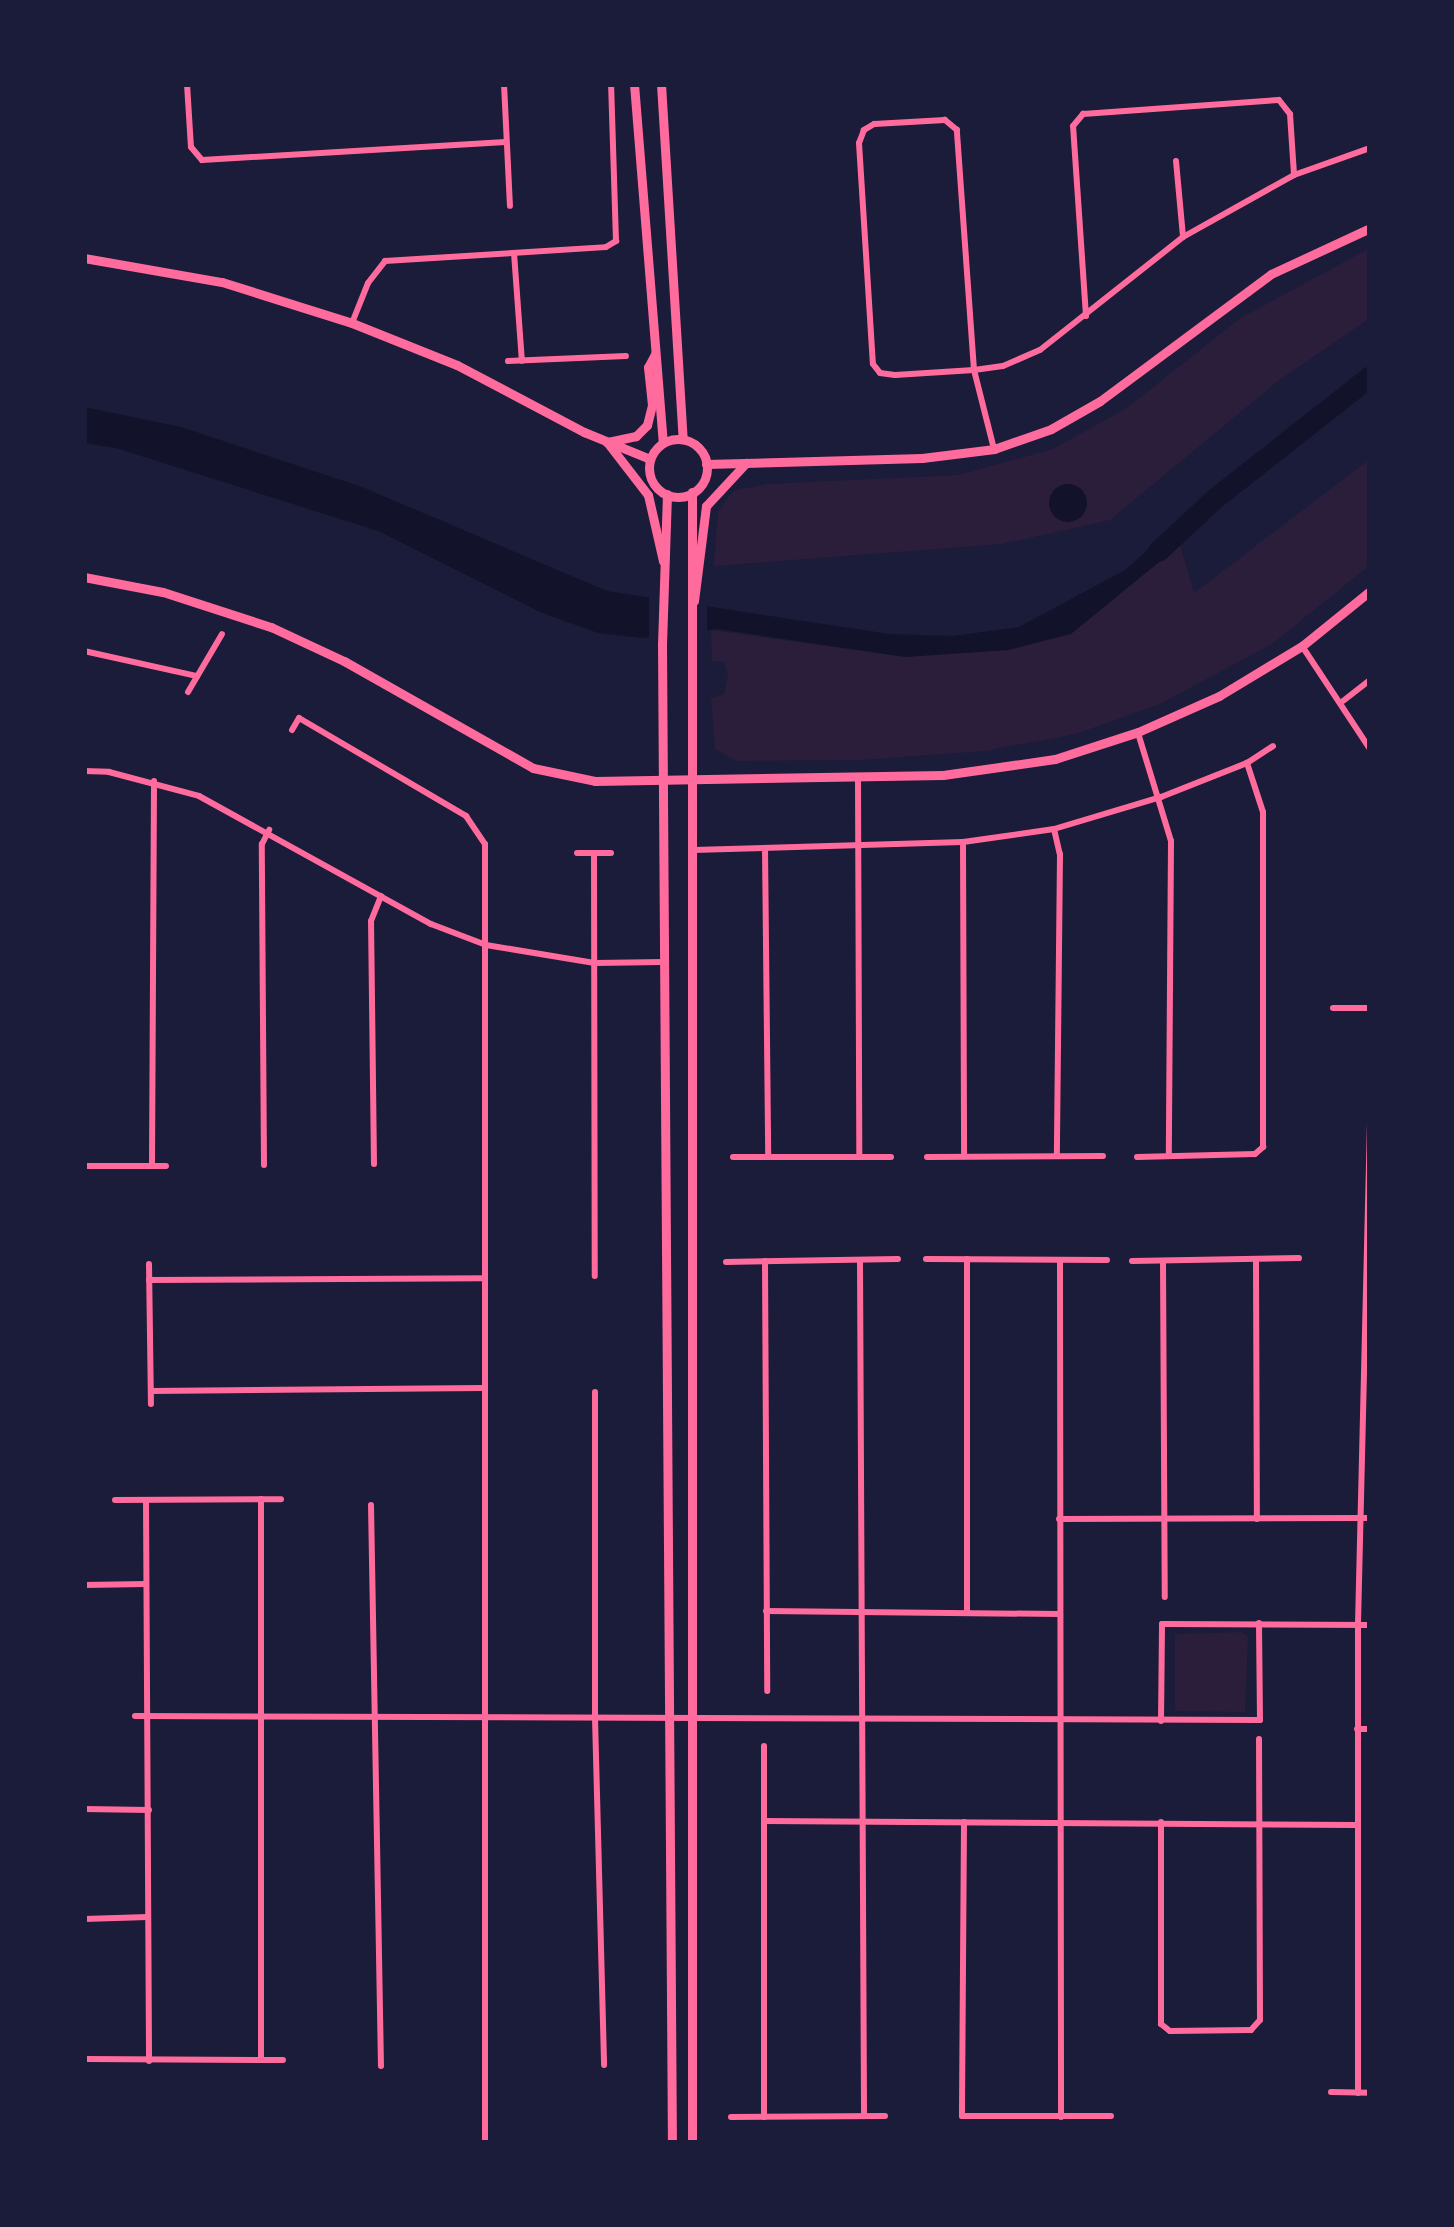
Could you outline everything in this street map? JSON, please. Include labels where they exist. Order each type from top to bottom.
[{"type":"main road","points":[[634,84],[663,443]]},
{"type":"main road","points":[[661,84],[683,439]]},
{"type":"main road","points":[[706,464],[922,458],[994,449],[1051,429],[1100,401],[1271,274],[1370,227]]},
{"type":"main road","points":[[84,258],[222,282],[352,323],[457,365],[650,459]]},
{"type":"main road","points":[[607,442],[636,436],[649,421],[648,368],[655,354]]},
{"type":"main road","points":[[663,561],[668,552],[667,494],[652,480],[650,459],[663,443],[683,439],[697,446],[706,464],[703,481],[692,492],[667,494]]},
{"type":"main road","points":[[607,442],[648,495],[663,561],[672,2143]]},
{"type":"main road","points":[[692,2143],[691,607],[706,506],[746,463]]},
{"type":"main road","points":[[692,492],[695,576]]},
{"type":"main road","points":[[84,577],[163,592],[271,627],[344,661],[533,768],[595,781],[858,778],[1006,769],[1084,751],[1219,696],[1302,646],[1370,591]]},
{"type":"street","points":[[188,84],[191,147],[202,160],[505,142]]},
{"type":"street","points":[[504,84],[510,206]]},
{"type":"street","points":[[352,323],[368,284],[385,261],[607,247],[616,241],[611,84]]},
{"type":"street","points":[[1086,316],[1073,126],[1084,114],[1279,100],[1291,114],[1294,175]]},
{"type":"street","points":[[994,449],[974,370],[956,130],[945,120],[874,124],[859,143],[871,352],[880,373],[974,370],[1003,366],[1040,350],[1183,237],[1294,175],[1370,148]]},
{"type":"street","points":[[1176,161],[1183,237]]},
{"type":"street","points":[[514,253],[522,361]]},
{"type":"street","points":[[508,362],[626,356]]},
{"type":"street","points":[[188,692],[222,634]]},
{"type":"street","points":[[1302,646],[1343,701],[1370,749]]},
{"type":"street","points":[[84,651],[197,676]]},
{"type":"street","points":[[1343,701],[1370,680]]},
{"type":"street","points":[[292,730],[299,718],[466,816],[485,844],[485,2143]]},
{"type":"street","points":[[1138,732],[1171,841],[1169,1156]]},
{"type":"street","points":[[690,850],[963,842],[1054,829],[1161,797],[1247,763],[1273,746]]},
{"type":"street","points":[[1137,1157],[1255,1154],[1263,1147],[1263,812],[1247,763]]},
{"type":"street","points":[[84,772],[154,782],[269,830],[382,896],[486,945],[595,962],[663,962]]},
{"type":"street","points":[[858,778],[859,1157]]},
{"type":"street","points":[[152,1166],[154,782]]},
{"type":"street","points":[[1054,829],[1060,854],[1058,1156]]},
{"type":"street","points":[[263,1166],[262,844],[269,830]]},
{"type":"street","points":[[963,842],[964,1156]]},
{"type":"street","points":[[765,848],[768,1156]]},
{"type":"street","points":[[577,853],[610,853]]},
{"type":"street","points":[[594,853],[596,1276]]},
{"type":"street","points":[[374,1164],[371,921],[382,896]]},
{"type":"street","points":[[1333,1008],[1370,1008]]},
{"type":"street","points":[[1358,2093],[1358,1624],[1370,1122]]},
{"type":"street","points":[[927,1157],[1103,1156]]},
{"type":"street","points":[[733,1157],[891,1157]]},
{"type":"street","points":[[84,1166],[166,1166]]},
{"type":"street","points":[[1132,1261],[1299,1258]]},
{"type":"street","points":[[726,1262],[898,1259]]},
{"type":"street","points":[[926,1259],[1107,1260]]},
{"type":"street","points":[[967,1259],[968,1612]]},
{"type":"street","points":[[1060,1259],[1061,2117]]},
{"type":"street","points":[[1256,1259],[1257,1519]]},
{"type":"street","points":[[860,1260],[865,2116]]},
{"type":"street","points":[[765,1261],[767,1691]]},
{"type":"street","points":[[1163,1261],[1166,1597]]},
{"type":"street","points":[[149,1264],[151,1404]]},
{"type":"street","points":[[149,1280],[484,1278]]},
{"type":"street","points":[[151,1391],[483,1388]]},
{"type":"street","points":[[596,1392],[595,1718],[604,2065]]},
{"type":"street","points":[[261,1498],[261,2060]]},
{"type":"street","points":[[115,1500],[280,1498]]},
{"type":"street","points":[[146,1500],[149,2061]]},
{"type":"street","points":[[371,1505],[381,2066]]},
{"type":"street","points":[[1059,1519],[1370,1518]]},
{"type":"street","points":[[84,1585],[146,1584]]},
{"type":"street","points":[[766,1611],[1060,1614]]},
{"type":"street","points":[[135,1716],[1260,1720],[1259,1623]]},
{"type":"street","points":[[1161,1720],[1162,1624],[1370,1624]]},
{"type":"street","points":[[1358,1729],[1370,1729]]},
{"type":"street","points":[[1161,1822],[1161,2024],[1170,2031],[1251,2030],[1260,2020],[1259,1739]]},
{"type":"street","points":[[764,1746],[764,2116]]},
{"type":"street","points":[[84,1809],[149,1810]]},
{"type":"street","points":[[764,1821],[1356,1825]]},
{"type":"street","points":[[964,1822],[962,2116],[1111,2116]]},
{"type":"street","points":[[84,1919],[148,1917]]},
{"type":"street","points":[[84,2059],[283,2060]]},
{"type":"street","points":[[1331,2092],[1370,2093]]},
{"type":"street","points":[[731,2116],[885,2116]]},
{"type":"shaded area","points":[[1370,248],[1370,318],[1278,381],[1110,520],[1002,544],[714,566],[718,512],[733,491],[767,484],[959,475],[1053,449],[1127,408],[1239,319]]},
{"type":"shaded area","points":[[84,407],[181,427],[362,487],[607,591],[889,634],[953,636],[1019,627],[1125,570],[1178,523],[1180,545],[1071,634],[1008,650],[906,657],[717,629],[641,638],[598,633],[540,612],[378,531],[116,448],[84,443]]},
{"type":"shaded area","points":[[1370,459],[1370,565],[1272,644],[1160,704],[1076,734],[984,751],[862,760],[736,761],[715,749],[711,698],[724,694],[728,675],[724,662],[712,661],[711,630],[906,657],[1100,609],[1180,545],[1194,593]]},
{"type":"shaded area","points":[[1068,484],[1081,490],[1087,503],[1081,516],[1068,522],[1055,516],[1049,503],[1055,490]]},
{"type":"shaded area","points":[[1242,1632],[1248,1637],[1245,1712],[1175,1711],[1175,1634]]},
{"type":"pier","points":[[649,591],[707,599],[707,636],[649,643]]},
{"type":"waterway","points":[[1158,551],[1215,498],[1370,376]]}]
